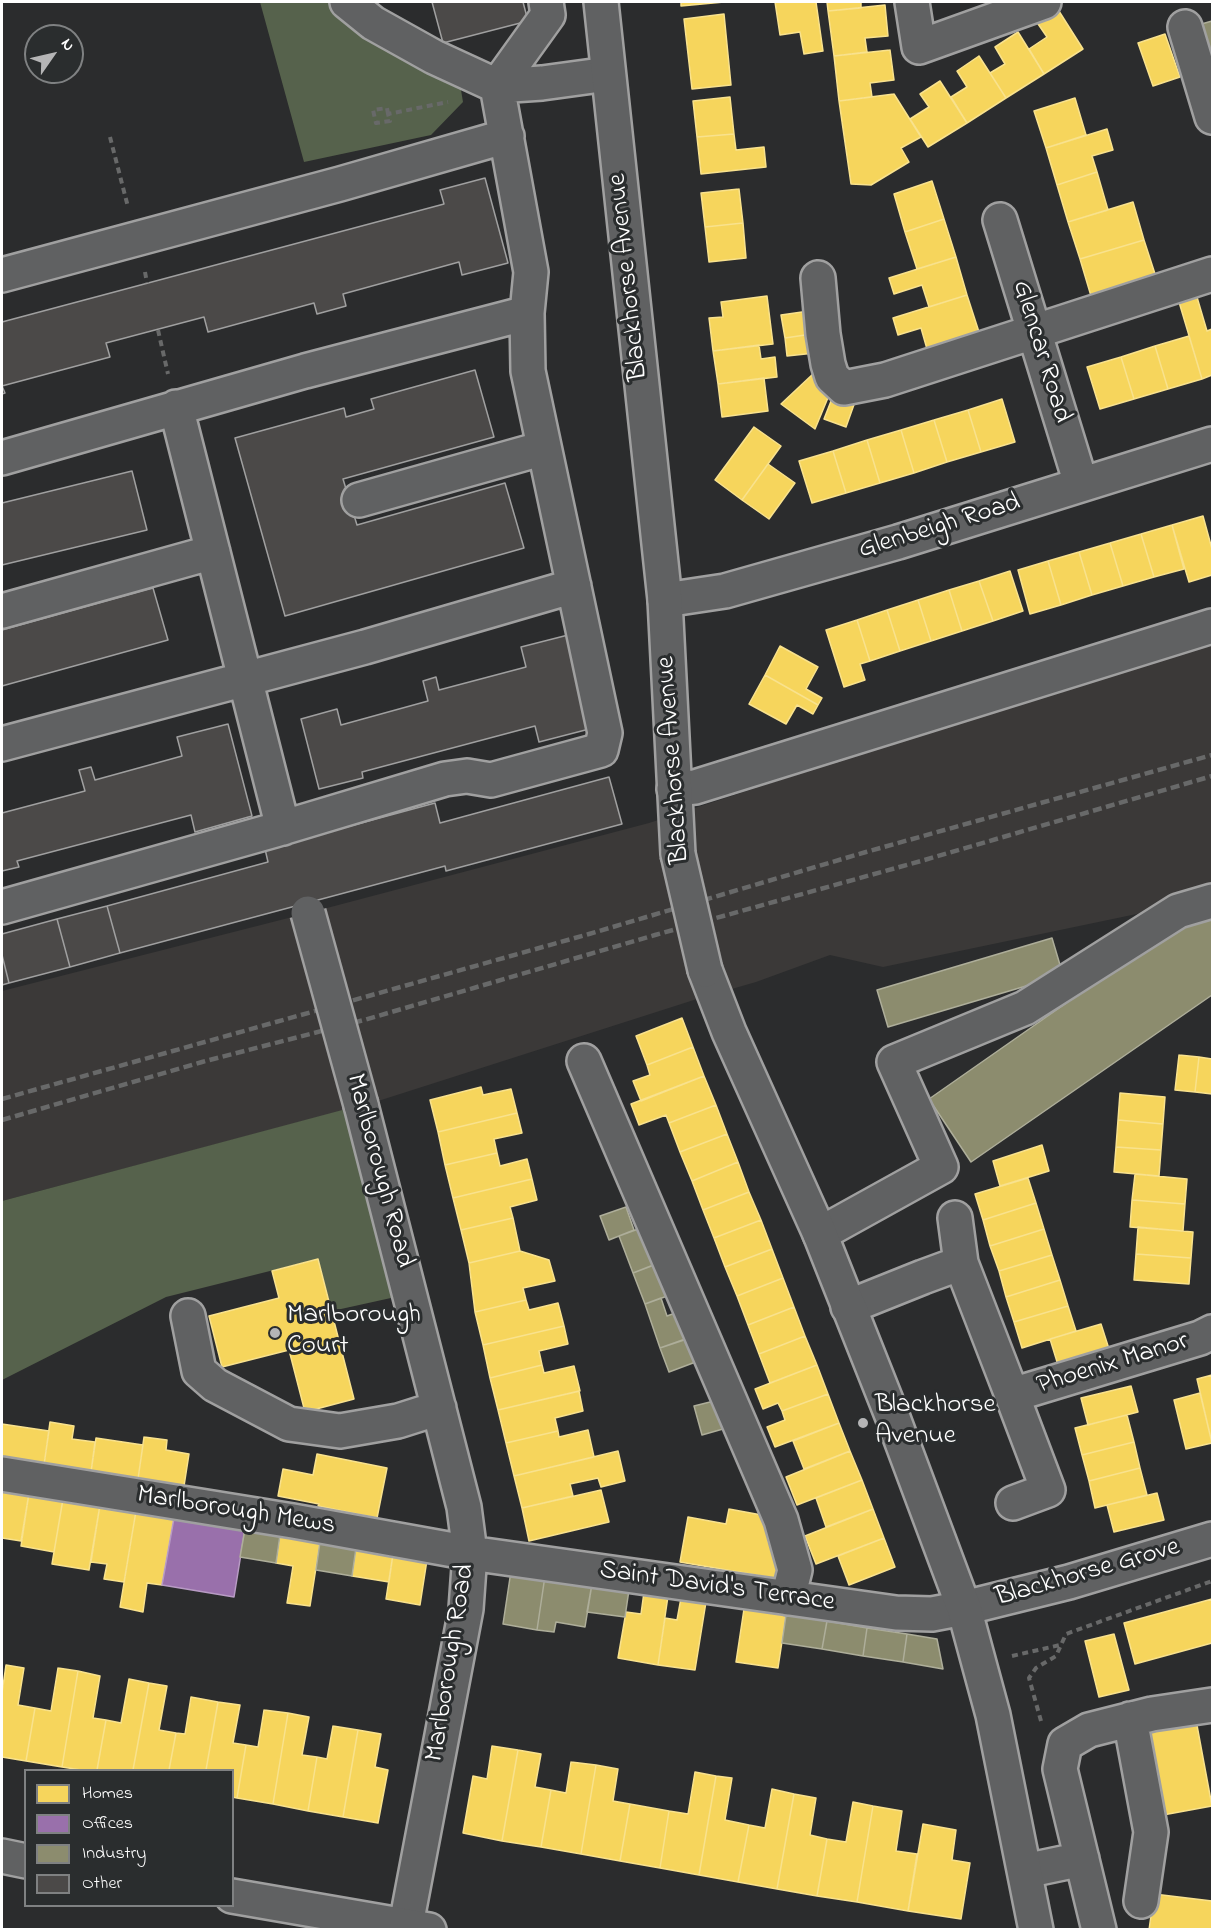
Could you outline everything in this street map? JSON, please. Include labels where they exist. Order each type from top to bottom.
[{"type":"street","points":[[347,2],[373,23],[393,35],[497,86],[542,83],[608,74]]},
{"type":"street","points":[[2,907],[283,828],[445,779],[466,776],[491,780],[601,750],[605,733],[528,371],[527,313],[531,272],[497,86],[548,15],[546,2]]},
{"type":"street","name":"Blackhorse Avenue","points":[[601,2],[665,600],[678,854],[705,970],[729,1032],[820,1234],[893,1418],[964,1608],[993,1715],[1036,1929]]},
{"type":"street","points":[[912,2],[919,47],[1044,2]]},
{"type":"street","points":[[1185,27],[1212,117]]},
{"type":"street","points":[[2,275],[340,184],[507,136]]},
{"type":"street","name":"Glencar Road","points":[[1000,220],[1081,484]]},
{"type":"street","points":[[818,278],[823,334],[831,377],[844,388],[885,380],[1212,274]]},
{"type":"street","points":[[2,458],[316,368],[527,313]]},
{"type":"street","points":[[176,407],[283,828]]},
{"type":"street","name":"Glenbeigh Road","points":[[665,600],[736,588],[898,542],[1212,444]]},
{"type":"street","points":[[359,500],[544,448]]},
{"type":"street","points":[[2,611],[213,552]]},
{"type":"street","points":[[2,744],[365,647],[574,586]]},
{"type":"street","points":[[674,789],[695,787],[1212,626]]},
{"type":"street","points":[[820,1234],[941,1167],[894,1062],[1025,1008],[1178,911],[1212,901]]},
{"type":"street","name":"Marlborough Road","points":[[308,913],[362,1105],[439,1408],[464,1507],[470,1553],[466,1609],[413,1928]]},
{"type":"street","points":[[584,1061],[781,1520],[795,1570],[788,1598]]},
{"type":"street","name":"Phoenix Manor","points":[[956,1218],[962,1263],[1048,1490],[1013,1503]]},
{"type":"street","points":[[848,1307],[962,1263]]},
{"type":"street","points":[[188,1316],[199,1371],[215,1385],[289,1424],[340,1431],[398,1421],[439,1408]]},
{"type":"street","name":"Phoenix Manor","points":[[1012,1395],[1200,1338],[1212,1332]]},
{"type":"street","name":"Marlborough Mews","points":[[2,1474],[294,1521],[470,1553]]},
{"type":"street","name":"Blackhorse Grove","points":[[964,1608],[1069,1582],[1212,1539]]},
{"type":"street","name":"Saint David's Terrace","points":[[470,1553],[896,1613],[932,1614],[964,1608]]},
{"type":"street","points":[[1099,1929],[1060,1768],[1065,1744],[1089,1730],[1130,1719],[1212,1705]]},
{"type":"street","points":[[1130,1719],[1151,1832],[1141,1901]]},
{"type":"street","points":[[2,1856],[24,1860]]},
{"type":"street","points":[[1025,1871],[1082,1859]]},
{"type":"street","points":[[234,1896],[413,1928]]},
{"type":"path","points":[[388,114],[463,99],[497,86]]},
{"type":"path","points":[[387,108],[388,114],[390,121],[376,123],[373,110],[387,108]]},
{"type":"path","points":[[158,330],[176,407]]},
{"type":"path","points":[[1065,1744],[1046,1739],[1029,1677],[1036,1668],[1056,1656],[1066,1634],[1212,1581]]},
{"type":"path","points":[[1010,1657],[1061,1645]]},
{"type":"shaded area","points":[[1212,639],[1212,894],[1151,911],[883,967],[830,955],[756,982],[375,1102],[2,1201],[2,991],[649,823]]},
{"type":"green space","points":[[260,2],[334,2],[459,78],[463,102],[431,135],[304,162]]},
{"type":"green space","points":[[361,1105],[409,1294],[332,1311],[318,1259],[166,1297],[2,1380],[2,1201]]},
{"type":"building: Homes","points":[[681,2],[724,2],[681,6]]},
{"type":"building: Homes","points":[[775,2],[816,2],[823,51],[804,54],[800,32],[780,35]]},
{"type":"building: Homes","points":[[827,2],[861,2],[861,8],[828,11]]},
{"type":"building: Homes","points":[[885,5],[888,36],[865,38],[867,52],[834,56],[828,11]]},
{"type":"building: Homes","points":[[1057,8],[1083,49],[1044,74],[1029,49],[1047,37],[1036,21]]},
{"type":"building: Homes","points":[[724,14],[731,85],[692,89],[684,19]]},
{"type":"building: Homes","points":[[1018,32],[1044,74],[1006,98],[990,73],[1005,64],[995,47]]},
{"type":"building: Homes","points":[[1165,34],[1180,77],[1153,86],[1138,43]]},
{"type":"building: Homes","points":[[890,50],[894,80],[870,83],[872,97],[839,101],[834,56]]},
{"type":"building: Homes","points":[[979,56],[1006,98],[967,123],[951,97],[967,87],[957,71]]},
{"type":"building: Homes","points":[[940,81],[967,123],[928,147],[910,119],[929,107],[920,94]]},
{"type":"building: Homes","points":[[894,94],[921,137],[901,148],[909,162],[871,185],[851,184],[839,101]]},
{"type":"building: Homes","points":[[730,97],[734,134],[697,137],[693,101]]},
{"type":"building: Homes","points":[[1075,98],[1086,135],[1046,148],[1034,111]]},
{"type":"building: Homes","points":[[1107,129],[1113,150],[1092,156],[1097,172],[1057,185],[1046,148]]},
{"type":"building: Homes","points":[[734,134],[736,150],[764,147],[766,167],[701,174],[697,137]]},
{"type":"building: Homes","points":[[1097,172],[1108,210],[1068,222],[1057,185]]},
{"type":"building: Homes","points":[[932,181],[944,219],[905,232],[894,194]]},
{"type":"building: Homes","points":[[739,189],[743,223],[705,227],[701,193]]},
{"type":"building: Homes","points":[[1133,202],[1144,240],[1080,259],[1068,222]]},
{"type":"building: Homes","points":[[944,219],[956,257],[917,269],[905,232]]},
{"type":"building: Homes","points":[[743,223],[746,258],[709,262],[705,227]]},
{"type":"building: Homes","points":[[1144,240],[1156,277],[1091,296],[1080,259]]},
{"type":"building: Homes","points":[[956,257],[967,295],[929,307],[922,285],[894,294],[889,278]]},
{"type":"building: Homes","points":[[1194,287],[1207,331],[1212,329],[1212,375],[1202,379],[1176,292]]},
{"type":"building: Homes","points":[[967,295],[979,332],[927,349],[921,328],[898,335],[893,318]]},
{"type":"building: Homes","points":[[767,296],[773,344],[713,351],[709,318],[723,317],[721,302]]},
{"type":"building: Homes","points":[[809,311],[812,334],[785,338],[781,315]]},
{"type":"building: Homes","points":[[812,334],[815,353],[787,356],[785,338]]},
{"type":"building: Homes","points":[[1189,336],[1202,379],[1168,389],[1155,346]]},
{"type":"building: Homes","points":[[759,345],[761,359],[775,357],[777,377],[718,384],[713,351]]},
{"type":"building: Homes","points":[[1155,346],[1168,389],[1134,399],[1121,357]]},
{"type":"building: Homes","points":[[1121,357],[1134,399],[1100,409],[1087,367]]},
{"type":"building: Homes","points":[[814,373],[832,388],[815,429],[781,404]]},
{"type":"building: Homes","points":[[764,378],[768,411],[722,417],[718,384]]},
{"type":"building: Homes","points":[[835,391],[856,399],[846,427],[824,419]]},
{"type":"building: Homes","points":[[1002,399],[1015,442],[981,452],[968,410]]},
{"type":"building: Homes","points":[[968,410],[981,452],[947,462],[934,420]]},
{"type":"building: Homes","points":[[934,420],[947,462],[914,473],[901,430]]},
{"type":"building: Homes","points":[[754,427],[781,446],[742,500],[715,480]]},
{"type":"building: Homes","points":[[901,430],[914,473],[880,483],[867,440]]},
{"type":"building: Homes","points":[[867,440],[880,483],[846,493],[833,451]]},
{"type":"building: Homes","points":[[833,451],[846,493],[812,503],[799,461]]},
{"type":"building: Homes","points":[[768,464],[795,483],[769,519],[742,500]]},
{"type":"building: Homes","points":[[1203,516],[1212,549],[1212,575],[1189,582],[1172,525]]},
{"type":"building: Homes","points":[[1172,525],[1184,569],[1154,577],[1141,534]]},
{"type":"building: Homes","points":[[1141,534],[1154,577],[1123,586],[1110,543]]},
{"type":"building: Homes","points":[[1110,543],[1123,586],[1092,595],[1079,552]]},
{"type":"building: Homes","points":[[1079,552],[1092,595],[1061,605],[1048,561]]},
{"type":"building: Homes","points":[[1048,561],[1061,605],[1030,614],[1018,570]]},
{"type":"building: Homes","points":[[1010,571],[1023,611],[993,621],[979,581]]},
{"type":"building: Homes","points":[[979,581],[993,621],[962,631],[949,590]]},
{"type":"building: Homes","points":[[949,590],[962,631],[931,641],[918,600]]},
{"type":"building: Homes","points":[[918,600],[931,641],[900,651],[887,610]]},
{"type":"building: Homes","points":[[887,610],[900,651],[870,661],[857,620]]},
{"type":"building: Homes","points":[[857,620],[870,661],[860,664],[865,680],[844,687],[826,630]]},
{"type":"building: Homes","points":[[780,646],[818,667],[806,689],[822,698],[818,705],[765,675]]},
{"type":"building: Homes","points":[[765,675],[818,705],[813,714],[797,705],[786,724],[749,704]]},
{"type":"building: Homes","points":[[682,1018],[693,1047],[647,1065],[636,1036]]},
{"type":"building: Homes","points":[[693,1047],[704,1076],[641,1101],[633,1081],[650,1075],[647,1065]]},
{"type":"building: Homes","points":[[1179,1055],[1199,1057],[1195,1092],[1175,1090]]},
{"type":"building: Homes","points":[[1199,1057],[1212,1059],[1212,1094],[1195,1092]]},
{"type":"building: Homes","points":[[704,1076],[716,1105],[669,1123],[666,1115],[639,1125],[631,1104]]},
{"type":"building: Homes","points":[[481,1087],[483,1095],[511,1089],[517,1113],[438,1132],[430,1100]]},
{"type":"building: Homes","points":[[1120,1093],[1165,1097],[1163,1124],[1118,1120]]},
{"type":"building: Homes","points":[[716,1105],[727,1134],[680,1152],[669,1123]]},
{"type":"building: Homes","points":[[517,1113],[522,1133],[494,1139],[497,1153],[445,1165],[438,1132]]},
{"type":"building: Homes","points":[[1118,1120],[1163,1124],[1161,1150],[1116,1147]]},
{"type":"building: Homes","points":[[727,1134],[738,1162],[692,1181],[680,1152]]},
{"type":"building: Homes","points":[[1042,1145],[1049,1171],[1000,1186],[993,1161]]},
{"type":"building: Homes","points":[[1116,1147],[1161,1150],[1159,1176],[1114,1172]]},
{"type":"building: Homes","points":[[497,1153],[500,1166],[527,1159],[532,1179],[453,1198],[445,1165]]},
{"type":"building: Homes","points":[[738,1162],[749,1192],[703,1210],[692,1181]]},
{"type":"building: Homes","points":[[1135,1174],[1187,1179],[1185,1204],[1132,1200]]},
{"type":"building: Homes","points":[[1028,1178],[1036,1203],[983,1220],[975,1194]]},
{"type":"building: Homes","points":[[532,1179],[537,1200],[510,1207],[513,1218],[461,1230],[453,1198]]},
{"type":"building: Homes","points":[[749,1192],[761,1220],[714,1238],[703,1210]]},
{"type":"building: Homes","points":[[1132,1200],[1185,1204],[1183,1231],[1130,1227]]},
{"type":"building: Homes","points":[[1036,1203],[1044,1229],[990,1246],[983,1220]]},
{"type":"building: Homes","points":[[513,1218],[520,1251],[469,1263],[461,1230]]},
{"type":"building: Homes","points":[[761,1220],[772,1249],[725,1267],[714,1238]]},
{"type":"building: Homes","points":[[1138,1227],[1193,1232],[1191,1258],[1136,1254]]},
{"type":"building: Homes","points":[[1044,1229],[1052,1255],[999,1271],[990,1246]]},
{"type":"building: Homes","points":[[772,1249],[783,1278],[737,1296],[725,1267]]},
{"type":"building: Homes","points":[[520,1251],[549,1260],[555,1281],[523,1288],[526,1300],[475,1312],[469,1263]]},
{"type":"building: Homes","points":[[1136,1254],[1191,1258],[1189,1284],[1134,1280]]},
{"type":"building: Homes","points":[[1052,1255],[1060,1280],[1006,1297],[999,1271]]},
{"type":"building: Homes","name":"Marlborough Court","points":[[318,1259],[354,1399],[305,1412],[289,1350],[222,1367],[209,1316],[279,1298],[272,1271]]},
{"type":"building: Homes","points":[[783,1278],[794,1307],[748,1325],[737,1296]]},
{"type":"building: Homes","points":[[1060,1280],[1068,1306],[1014,1322],[1006,1297]]},
{"type":"building: Homes","points":[[526,1300],[529,1310],[558,1303],[564,1326],[483,1345],[475,1312]]},
{"type":"building: Homes","points":[[1068,1306],[1076,1331],[1022,1348],[1014,1322]]},
{"type":"building: Homes","points":[[794,1307],[805,1336],[759,1354],[748,1325]]},
{"type":"building: Homes","points":[[1101,1324],[1109,1349],[1058,1365],[1050,1339]]},
{"type":"building: Homes","points":[[564,1326],[568,1344],[539,1351],[542,1365],[490,1378],[483,1345]]},
{"type":"building: Homes","points":[[805,1336],[817,1365],[770,1383],[759,1354]]},
{"type":"building: Homes","points":[[542,1365],[544,1373],[574,1366],[580,1391],[498,1410],[490,1378]]},
{"type":"building: Homes","points":[[817,1365],[828,1394],[782,1411],[778,1403],[763,1409],[755,1389]]},
{"type":"building: Homes","points":[[1212,1375],[1212,1443],[1197,1379]]},
{"type":"building: Homes","points":[[1131,1386],[1138,1412],[1088,1425],[1081,1398]]},
{"type":"building: Homes","points":[[579,1391],[583,1411],[555,1418],[558,1431],[506,1443],[498,1410]]},
{"type":"building: Homes","points":[[1200,1393],[1212,1443],[1186,1449],[1174,1400]]},
{"type":"building: Homes","points":[[828,1394],[839,1423],[775,1447],[767,1427],[785,1420],[782,1411]]},
{"type":"building: Homes","points":[[1127,1415],[1134,1442],[1082,1455],[1075,1428]]},
{"type":"building: Homes","points":[[50,1422],[74,1426],[72,1439],[95,1442],[91,1472],[44,1465]]},
{"type":"building: Homes","points":[[839,1423],[850,1451],[804,1469],[793,1441]]},
{"type":"building: Homes","points":[[2,1424],[49,1431],[44,1465],[2,1459]]},
{"type":"building: Homes","points":[[588,1430],[594,1457],[514,1476],[506,1443],[558,1431],[559,1437]]},
{"type":"building: Homes","points":[[144,1437],[167,1440],[166,1450],[189,1454],[184,1486],[138,1479]]},
{"type":"building: Homes","points":[[96,1438],[143,1445],[138,1479],[91,1472]]},
{"type":"building: Homes","points":[[1134,1442],[1140,1468],[1089,1481],[1082,1455]]},
{"type":"building: Homes","points":[[618,1451],[625,1481],[601,1487],[598,1478],[570,1484],[573,1496],[522,1508],[514,1476]]},
{"type":"building: Homes","points":[[850,1451],[862,1480],[797,1505],[786,1477]]},
{"type":"building: Homes","points":[[317,1454],[387,1468],[377,1518],[278,1496],[283,1469],[313,1475]]},
{"type":"building: Homes","points":[[1140,1468],[1147,1495],[1095,1508],[1089,1481]]},
{"type":"building: Homes","points":[[862,1480],[873,1509],[826,1527],[816,1498]]},
{"type":"building: Homes","points":[[2,1489],[29,1493],[21,1541],[2,1538]]},
{"type":"building: Homes","points":[[601,1490],[609,1522],[529,1541],[522,1508]]},
{"type":"building: Homes","points":[[29,1493],[63,1499],[54,1552],[21,1546]]},
{"type":"building: Homes","points":[[1157,1493],[1164,1520],[1114,1532],[1107,1505]]},
{"type":"building: Homes","points":[[63,1499],[100,1505],[89,1570],[52,1564]]},
{"type":"building: Homes","points":[[100,1505],[136,1511],[124,1582],[104,1579],[107,1564],[91,1562]]},
{"type":"building: Homes","points":[[729,1509],[767,1516],[765,1528],[771,1529],[768,1542],[780,1545],[785,1580],[680,1562],[688,1517],[726,1524]]},
{"type":"building: Homes","points":[[873,1509],[884,1538],[816,1564],[805,1536]]},
{"type":"building: Homes","points":[[136,1511],[174,1518],[162,1585],[147,1583],[143,1612],[120,1607]]},
{"type":"building: Homes","points":[[280,1535],[320,1542],[310,1606],[287,1603],[293,1566],[276,1563]]},
{"type":"building: Homes","points":[[884,1538],[895,1567],[849,1585],[838,1556]]},
{"type":"building: Homes","points":[[356,1548],[393,1554],[389,1582],[352,1576]]},
{"type":"building: Homes","points":[[393,1554],[427,1560],[420,1605],[386,1599]]},
{"type":"building: Homes","points":[[644,1592],[668,1596],[658,1665],[618,1658],[626,1612],[641,1614]]},
{"type":"building: Homes","points":[[681,1598],[706,1602],[695,1670],[658,1665],[665,1618],[677,1620]]},
{"type":"building: Homes","points":[[1212,1599],[1212,1643],[1135,1664],[1124,1623]]},
{"type":"building: Homes","points":[[744,1609],[786,1615],[778,1668],[736,1662]]},
{"type":"building: Homes","points":[[1114,1634],[1129,1690],[1099,1697],[1085,1641]]},
{"type":"building: Homes","points":[[6,1665],[24,1668],[18,1705],[35,1708],[26,1761],[2,1757],[2,1693]]},
{"type":"building: Homes","points":[[58,1668],[78,1671],[62,1767],[26,1761],[35,1708],[51,1711]]},
{"type":"building: Homes","points":[[78,1671],[100,1676],[93,1718],[106,1720],[97,1769],[62,1767]]},
{"type":"building: Homes","points":[[129,1679],[149,1683],[133,1769],[97,1769],[106,1720],[121,1723]]},
{"type":"building: Homes","points":[[149,1683],[167,1686],[159,1730],[176,1733],[169,1769],[133,1769]]},
{"type":"building: Homes","points":[[191,1697],[218,1702],[206,1769],[169,1769],[176,1733],[185,1734]]},
{"type":"building: Homes","points":[[218,1702],[240,1705],[233,1743],[246,1745],[237,1798],[234,1797],[234,1769],[206,1769]]},
{"type":"building: Homes","points":[[264,1710],[288,1713],[273,1804],[237,1798],[246,1745],[258,1747]]},
{"type":"building: Homes","points":[[288,1713],[309,1717],[302,1755],[317,1757],[308,1811],[273,1804]]},
{"type":"building: Homes","points":[[1196,1720],[1212,1806],[1163,1815],[1148,1729]]},
{"type":"building: Homes","points":[[333,1726],[358,1730],[343,1817],[308,1811],[317,1757],[327,1759]]},
{"type":"building: Homes","points":[[358,1730],[381,1734],[375,1767],[388,1770],[378,1823],[343,1817]]},
{"type":"building: Homes","points":[[492,1746],[518,1750],[502,1841],[463,1833],[473,1776],[487,1779]]},
{"type":"building: Homes","points":[[518,1750],[541,1754],[535,1787],[551,1790],[541,1847],[502,1841]]},
{"type":"building: Homes","points":[[571,1762],[596,1765],[581,1854],[541,1847],[551,1790],[566,1793]]},
{"type":"building: Homes","points":[[596,1765],[618,1769],[613,1801],[630,1804],[620,1861],[581,1854]]},
{"type":"building: Homes","points":[[695,1772],[716,1776],[699,1875],[660,1868],[669,1811],[688,1814]]},
{"type":"building: Homes","points":[[716,1776],[732,1778],[725,1820],[749,1825],[738,1882],[699,1875]]},
{"type":"building: Homes","points":[[772,1789],[794,1794],[777,1889],[738,1882],[749,1825],[765,1828]]},
{"type":"building: Homes","points":[[794,1794],[816,1798],[810,1835],[827,1839],[817,1896],[777,1889]]},
{"type":"building: Homes","points":[[853,1802],[873,1806],[857,1902],[817,1896],[827,1839],[846,1842]]},
{"type":"building: Homes","points":[[630,1804],[669,1811],[660,1868],[620,1861]]},
{"type":"building: Homes","points":[[873,1806],[902,1811],[896,1851],[917,1854],[908,1911],[857,1902]]},
{"type":"building: Homes","points":[[923,1824],[956,1830],[952,1860],[970,1863],[961,1919],[908,1911]]},
{"type":"building: Homes","points":[[1154,1894],[1212,1901],[1212,1930],[1149,1930]]},
{"type":"building: Offices","points":[[174,1518],[245,1529],[234,1597],[162,1585]]},
{"type":"building: Industry","points":[[1212,21],[1212,59],[1209,60],[1198,25]]},
{"type":"building: Industry","points":[[1212,909],[1212,995],[971,1162],[929,1099],[1195,913]]},
{"type":"building: Industry","points":[[1052,938],[1063,975],[888,1027],[877,990]]},
{"type":"building: Industry","points":[[626,1207],[634,1230],[609,1240],[600,1216]]},
{"type":"building: Industry","points":[[641,1228],[654,1265],[633,1273],[619,1236]]},
{"type":"building: Industry","points":[[661,1262],[673,1294],[645,1304],[633,1273]]},
{"type":"building: Industry","points":[[661,1298],[667,1316],[678,1312],[688,1338],[660,1348],[645,1304]]},
{"type":"building: Industry","points":[[693,1337],[701,1360],[669,1372],[660,1348]]},
{"type":"building: Industry","points":[[722,1399],[730,1427],[702,1435],[694,1406]]},
{"type":"building: Industry","points":[[245,1529],[280,1535],[276,1563],[240,1557]]},
{"type":"building: Industry","points":[[320,1542],[356,1548],[352,1576],[316,1570]]},
{"type":"building: Industry","points":[[511,1571],[545,1576],[537,1630],[503,1624]]},
{"type":"building: Industry","points":[[545,1576],[592,1584],[585,1627],[556,1622],[554,1632],[537,1630]]},
{"type":"building: Industry","points":[[592,1584],[629,1590],[625,1617],[587,1612]]},
{"type":"building: Industry","points":[[786,1615],[827,1621],[822,1649],[782,1643]]},
{"type":"building: Industry","points":[[827,1621],[867,1628],[863,1656],[822,1649]]},
{"type":"building: Industry","points":[[867,1628],[907,1634],[903,1662],[863,1656]]},
{"type":"building: Industry","points":[[907,1634],[937,1639],[943,1669],[903,1662]]},
{"type":"building: Other","points":[[432,2],[523,2],[528,21],[443,43]]},
{"type":"building: Other","points":[[485,178],[508,263],[462,275],[459,262],[343,294],[346,306],[317,314],[314,303],[208,332],[204,317],[106,343],[110,357],[2,386],[2,322],[444,204],[440,190]]},
{"type":"building: Other","points":[[475,370],[494,437],[343,479],[357,525],[505,483],[524,548],[285,616],[235,438],[344,408],[346,417],[374,409],[371,399]]},
{"type":"building: Other","points":[[132,471],[147,530],[2,565],[2,503]]},
{"type":"building: Other","points":[[153,588],[168,640],[2,686],[2,630]]},
{"type":"building: Other","points":[[572,634],[597,727],[539,742],[535,726],[362,772],[363,778],[319,789],[301,719],[337,709],[341,725],[428,701],[423,681],[436,677],[439,690],[526,667],[521,647]]},
{"type":"building: Other","points":[[228,724],[252,816],[195,832],[191,815],[17,861],[19,867],[2,871],[2,813],[85,791],[79,770],[91,767],[95,780],[182,756],[177,737]]},
{"type":"building: Other","points":[[609,777],[622,824],[446,871],[445,866],[120,953],[107,906],[268,862],[265,849],[435,803],[440,823]]},
{"type":"building: Other","points":[[107,906],[120,953],[70,967],[57,919]]},
{"type":"building: Other","points":[[57,919],[70,967],[9,983],[2,955],[2,934]]},
{"type":"building: Other","points":[[2,955],[9,983],[2,985]]},
{"type":"railway","points":[[2,1099],[589,934],[866,852],[1212,755]]},
{"type":"railway","points":[[2,1120],[202,1062],[364,1020],[1212,776]]},
{"type":"place","name":"Marlborough Court","points":[[275,1333]]},
{"type":"place","name":"Blackhorse Avenue","points":[[863,1423]]}]
